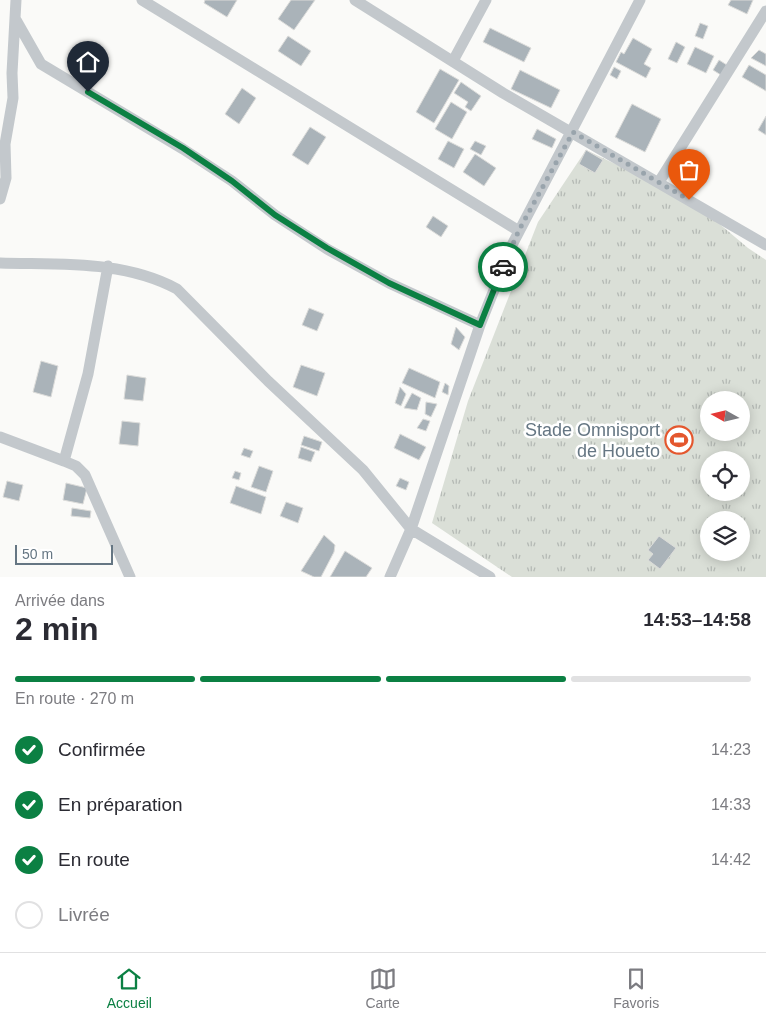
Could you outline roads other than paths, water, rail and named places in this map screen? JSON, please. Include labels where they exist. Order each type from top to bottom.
[{"type":"street","points":[[0,199],[6,178],[6,144],[13,98],[12,73],[16,0]]},
{"type":"street","points":[[142,0],[519,230]]},
{"type":"street","points":[[355,0],[453,61],[766,245]]},
{"type":"street","points":[[453,61],[486,0]]},
{"type":"street","points":[[390,577],[410,529],[480,325],[519,230],[573,132],[640,0]]},
{"type":"street","points":[[659,182],[766,10]]},
{"type":"street","points":[[16,20],[41,64],[183,148],[232,181],[275,215],[327,248],[389,283],[480,325]]},
{"type":"street","points":[[0,263],[108,266],[165,282],[177,289],[268,381],[363,470],[410,529],[490,577]]},
{"type":"street","points":[[64,460],[88,374],[108,266]]},
{"type":"street","points":[[0,437],[64,460],[76,466],[85,475],[130,577]]},
{"type":"place","name":"Stade Omnisport de Houeto","points":[[679,440]]}]
